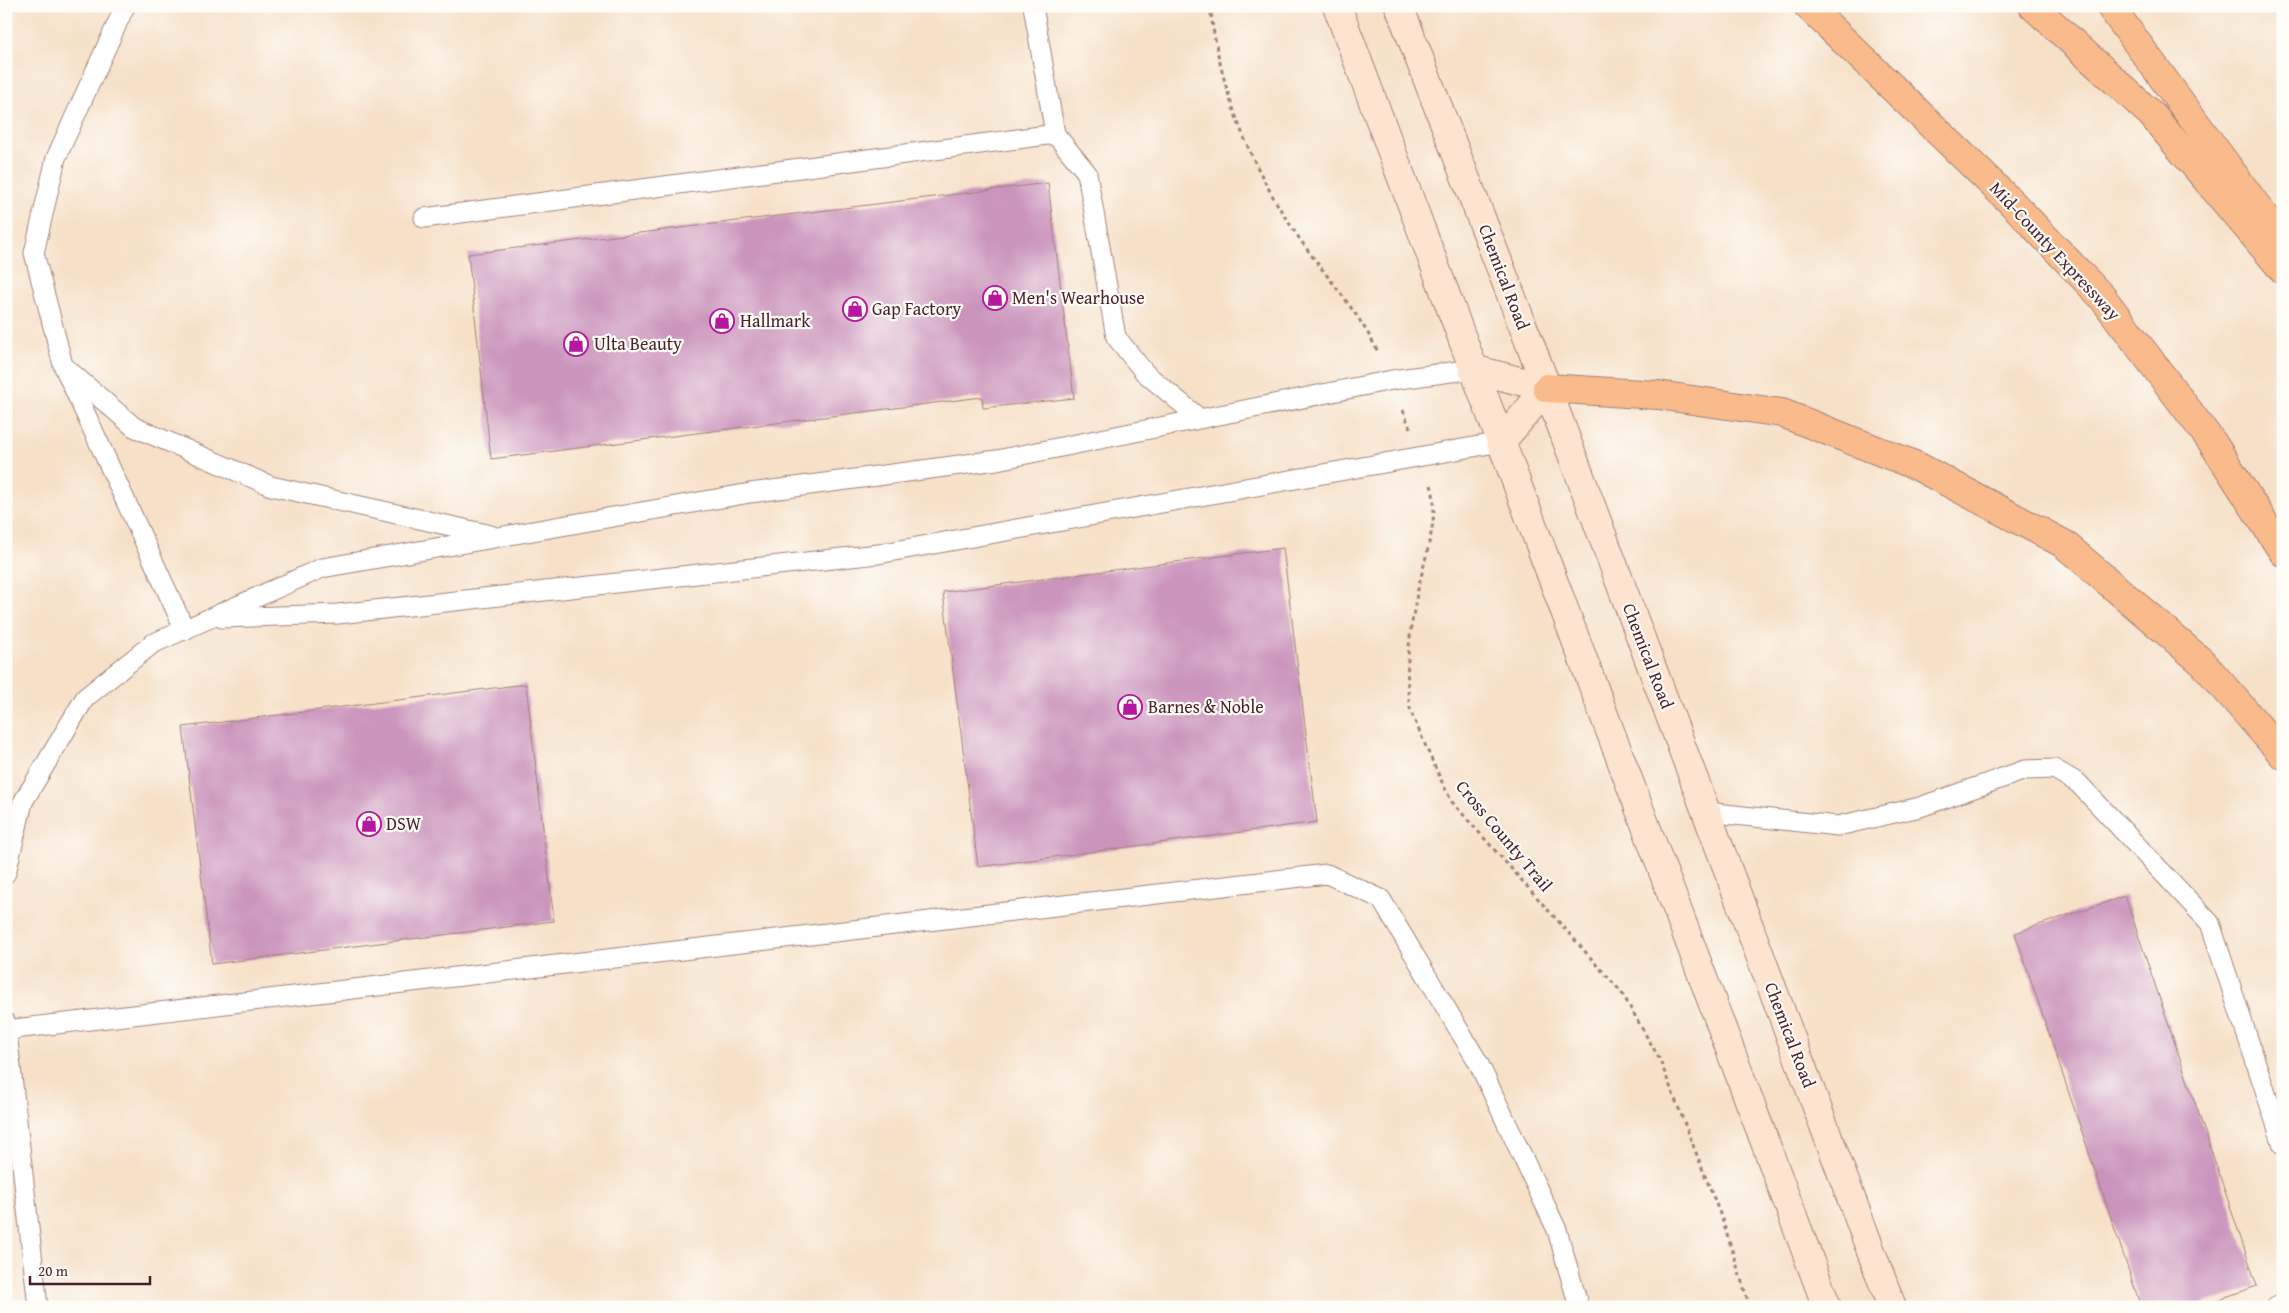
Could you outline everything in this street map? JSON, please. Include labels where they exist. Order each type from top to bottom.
[{"type":"highway","name":"Mid-County Expressway","points":[[1808,6],[2014,205],[2102,297],[2212,442],[2283,552]]},
{"type":"highway","points":[[2033,6],[2151,114],[2283,270]]},
{"type":"highway","points":[[2110,6],[2283,242]]},
{"type":"highway","points":[[1547,388],[1658,395],[1782,413],[1917,466],[2064,544],[2203,662],[2283,755]]},
{"type":"main road","points":[[1337,6],[1827,1307]]},
{"type":"main road","name":"Chemical Road","points":[[1399,6],[1547,388],[1892,1307]]},
{"type":"main road","points":[[1473,369],[1547,388],[1501,442]]},
{"type":"lane","points":[[125,6],[56,158],[34,253],[63,365],[185,630]]},
{"type":"lane","points":[[1033,6],[1055,134],[1087,173],[1116,337],[1145,373],[1199,418]]},
{"type":"lane","points":[[424,218],[1055,134]]},
{"type":"lane","points":[[63,365],[134,427],[271,486],[502,537]]},
{"type":"lane","points":[[6,873],[23,802],[84,698],[152,644],[322,568],[750,494],[997,460],[1392,380],[1473,369]]},
{"type":"lane","points":[[213,618],[338,614],[878,554],[1501,442]]},
{"type":"lane","points":[[1706,812],[1838,826],[1920,807],[2025,770],[2054,769],[2078,783],[2210,923],[2283,1144]]},
{"type":"lane","points":[[38,1307],[6,1027],[1327,874],[1381,898],[1478,1062],[1557,1230],[1579,1307]]},
{"type":"lane","points":[[2275,1307],[2283,1304]]},
{"type":"path","points":[[1210,6],[1225,83],[1244,141],[1266,186],[1303,244],[1365,326],[1392,380],[1420,456]]},
{"type":"path","name":"Cross County Trail","points":[[1420,456],[1435,497],[1429,548],[1410,634],[1408,671],[1410,709],[1452,802],[1622,993],[1659,1058],[1722,1219],[1750,1307]]},
{"type":"building","points":[[1048,183],[1074,398],[983,408],[982,397],[491,459],[468,254]]},
{"type":"building","name":"Barnes & Noble","points":[[1283,548],[1317,822],[978,867],[943,592]]},
{"type":"building","name":"DSW","points":[[526,684],[554,921],[212,964],[183,727]]},
{"type":"building","points":[[2125,896],[2257,1286],[2197,1307],[2141,1307],[2015,933]]},
{"type":"place","name":"Men's Wearhouse","points":[[995,298]]},
{"type":"place","name":"Gap Factory","points":[[855,309]]},
{"type":"place","name":"Hallmark","points":[[722,321]]},
{"type":"place","name":"Ulta Beauty","points":[[576,344]]},
{"type":"place","name":"Barnes & Noble","points":[[1130,707]]},
{"type":"place","name":"DSW","points":[[369,824]]}]
